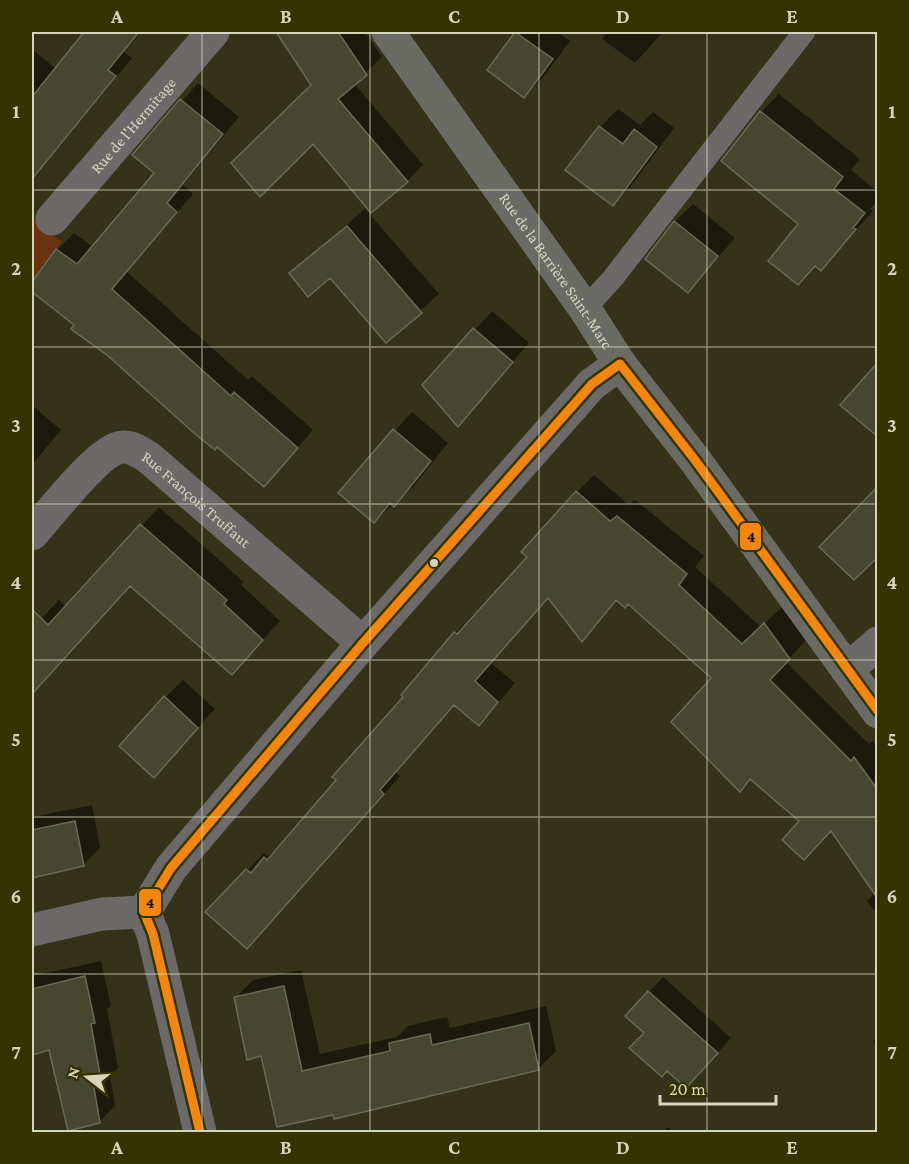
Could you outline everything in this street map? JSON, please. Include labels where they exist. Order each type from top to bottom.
[{"type":"main road","name":"Rue de la Barrière Saint-Marc","points":[[388,32],[585,309],[620,364],[695,460],[878,712]]},
{"type":"street","name":"Rue de l'Hermitage","points":[[52,219],[213,32]]},
{"type":"street","points":[[144,912],[171,868],[363,643],[592,384],[620,364]]},
{"type":"street","name":"Rue François Truffaut","points":[[32,534],[96,463],[117,448],[130,447],[148,457],[363,643]]},
{"type":"street","points":[[847,670],[878,643]]},
{"type":"street","points":[[32,930],[102,914],[144,912]]},
{"type":"street","points":[[144,912],[153,934],[200,1132]]},
{"type":"lane","points":[[585,309],[613,278],[804,32]]},
{"type":"shaded area","points":[[32,218],[62,242],[32,283]]},
{"type":"building","points":[[84,32],[139,32],[108,70],[116,76],[32,179],[32,97]]},
{"type":"building","points":[[276,32],[338,32],[367,75],[338,99],[408,182],[371,213],[313,144],[260,197],[231,163],[311,85]]},
{"type":"building","points":[[515,32],[553,59],[524,98],[487,70]]},
{"type":"building","points":[[180,99],[223,134],[167,203],[177,212],[112,289],[231,396],[234,392],[298,448],[264,487],[217,447],[215,450],[194,433],[107,355],[71,329],[74,325],[32,292],[32,282],[56,249],[77,264],[154,173],[132,155]]},
{"type":"building","points":[[760,111],[843,177],[834,189],[865,213],[853,228],[856,229],[821,271],[815,266],[798,285],[768,261],[798,224],[721,161]]},
{"type":"building","points":[[599,126],[623,144],[634,129],[657,147],[613,206],[565,170]]},
{"type":"building","points":[[674,221],[718,256],[688,293],[645,259]]},
{"type":"building","points":[[347,226],[422,313],[386,343],[330,278],[308,297],[289,273]]},
{"type":"building","points":[[473,328],[513,362],[458,427],[422,385]]},
{"type":"building","points":[[878,362],[878,437],[840,405]]},
{"type":"building","points":[[393,429],[431,461],[394,507],[390,503],[374,523],[338,493]]},
{"type":"building","points":[[878,486],[878,557],[854,580],[819,547]]},
{"type":"building","points":[[576,491],[610,521],[617,516],[687,574],[679,585],[742,644],[764,623],[790,659],[770,680],[851,761],[854,757],[878,790],[878,899],[831,831],[804,860],[782,840],[799,821],[750,779],[740,792],[671,722],[711,678],[628,604],[625,608],[616,600],[582,642],[548,598],[475,681],[498,702],[479,726],[454,705],[380,790],[384,794],[247,949],[205,912],[246,869],[251,873],[264,857],[267,860],[336,780],[332,777],[403,697],[401,695],[454,632],[457,634],[527,557],[521,552]]},
{"type":"building","points":[[140,524],[227,600],[224,604],[263,640],[232,675],[130,586],[32,694],[32,609],[48,625]]},
{"type":"building","points":[[164,696],[198,728],[154,778],[119,746]]},
{"type":"building","points":[[75,821],[84,866],[32,878],[32,830]]},
{"type":"building","points":[[85,976],[95,1023],[91,1024],[102,1086],[94,1088],[100,1123],[68,1131],[49,1050],[32,1055],[32,989]]},
{"type":"building","points":[[284,986],[302,1071],[390,1051],[389,1043],[430,1034],[432,1045],[529,1023],[539,1070],[334,1119],[333,1115],[277,1127],[261,1056],[247,1060],[234,997]]},
{"type":"building","points":[[648,991],[718,1053],[686,1088],[667,1071],[662,1077],[629,1048],[644,1033],[625,1016]]},
{"type":"transit line","name":"4","points":[[620,364],[695,460],[878,711]]},
{"type":"transit line","name":"4","points":[[200,1132],[153,934],[144,912],[171,868],[363,643],[592,384],[620,364]]}]
